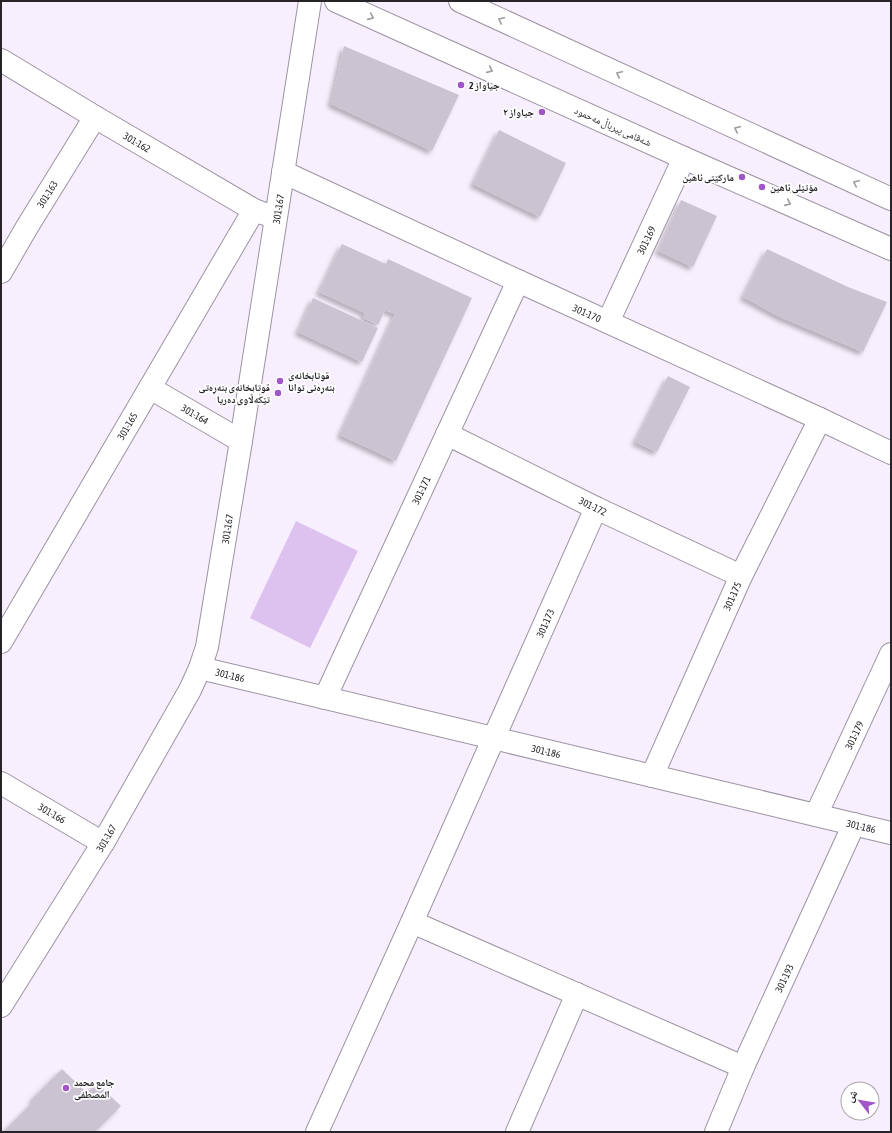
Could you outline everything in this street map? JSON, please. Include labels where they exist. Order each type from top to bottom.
[{"type":"street","name":"301-167","points":[[1,1006],[103,843],[190,690],[200,668],[207,647],[310,1]]},
{"type":"street","name":"شەقامی پیرباڵ مەحمود","points":[[336,1],[684,158],[891,249]]},
{"type":"street","points":[[460,1],[891,199]]},
{"type":"street","name":"301-162","points":[[1,60],[254,210],[276,219]]},
{"type":"street","name":"301-163","points":[[1,272],[95,117]]},
{"type":"street","name":"301-169","points":[[608,322],[684,158]]},
{"type":"street","name":"301-170","points":[[283,172],[891,453]]},
{"type":"street","name":"301-165","points":[[1,642],[254,210]]},
{"type":"street","name":"301-171","points":[[325,698],[518,281]]},
{"type":"street","name":"301-164","points":[[150,388],[241,441]]},
{"type":"street","name":"301-175","points":[[652,776],[741,576],[820,419]]},
{"type":"street","name":"301-172","points":[[447,434],[596,508],[741,576]]},
{"type":"street","name":"301-173","points":[[317,1132],[596,508]]},
{"type":"street","name":"301-179","points":[[816,815],[891,654]]},
{"type":"street","name":"301-186","points":[[200,668],[891,833]]},
{"type":"street","name":"301-166","points":[[1,783],[103,843]]},
{"type":"street","name":"301-193","points":[[716,1132],[743,1068],[854,824]]},
{"type":"street","points":[[412,922],[743,1068]]},
{"type":"street","points":[[517,1132],[577,994]]},
{"type":"shaded area","points":[[296,521],[358,551],[310,648],[250,618]]},
{"type":"building","points":[[344,46],[459,95],[432,151],[331,104]]},
{"type":"building","points":[[499,130],[566,163],[540,217],[473,184]]},
{"type":"building","points":[[681,200],[717,216],[693,267],[658,251]]},
{"type":"building","points":[[342,244],[386,264],[388,259],[472,298],[396,461],[340,435],[395,314],[385,310],[378,325],[363,318],[365,313],[319,292]]},
{"type":"building","points":[[767,249],[848,287],[887,302],[863,352],[780,317],[743,297]]},
{"type":"building","points":[[313,298],[378,328],[362,362],[298,332]]},
{"type":"building","points":[[668,376],[690,387],[657,452],[635,442]]},
{"type":"building","points":[[62,1069],[87,1093],[97,1083],[121,1106],[95,1132],[3,1132],[34,1101],[32,1099]]},
{"type":"place","name":"جیاواز 2","points":[[461,85]]},
{"type":"place","name":"جیاواز ٢","points":[[542,112]]},
{"type":"place","name":"مارکێتی ئاهین","points":[[742,177]]},
{"type":"place","name":"مۆتێلی ئاهین","points":[[762,187]]},
{"type":"place","name":"قوتابخانەی بنەڕەتی توانا","points":[[280,381]]},
{"type":"place","name":"قوتابخانەی بنەڕەتی تێکەڵاوی دەریا","points":[[278,393]]},
{"type":"place","name":"جامع محمد المصطفى","points":[[66,1088]]}]
